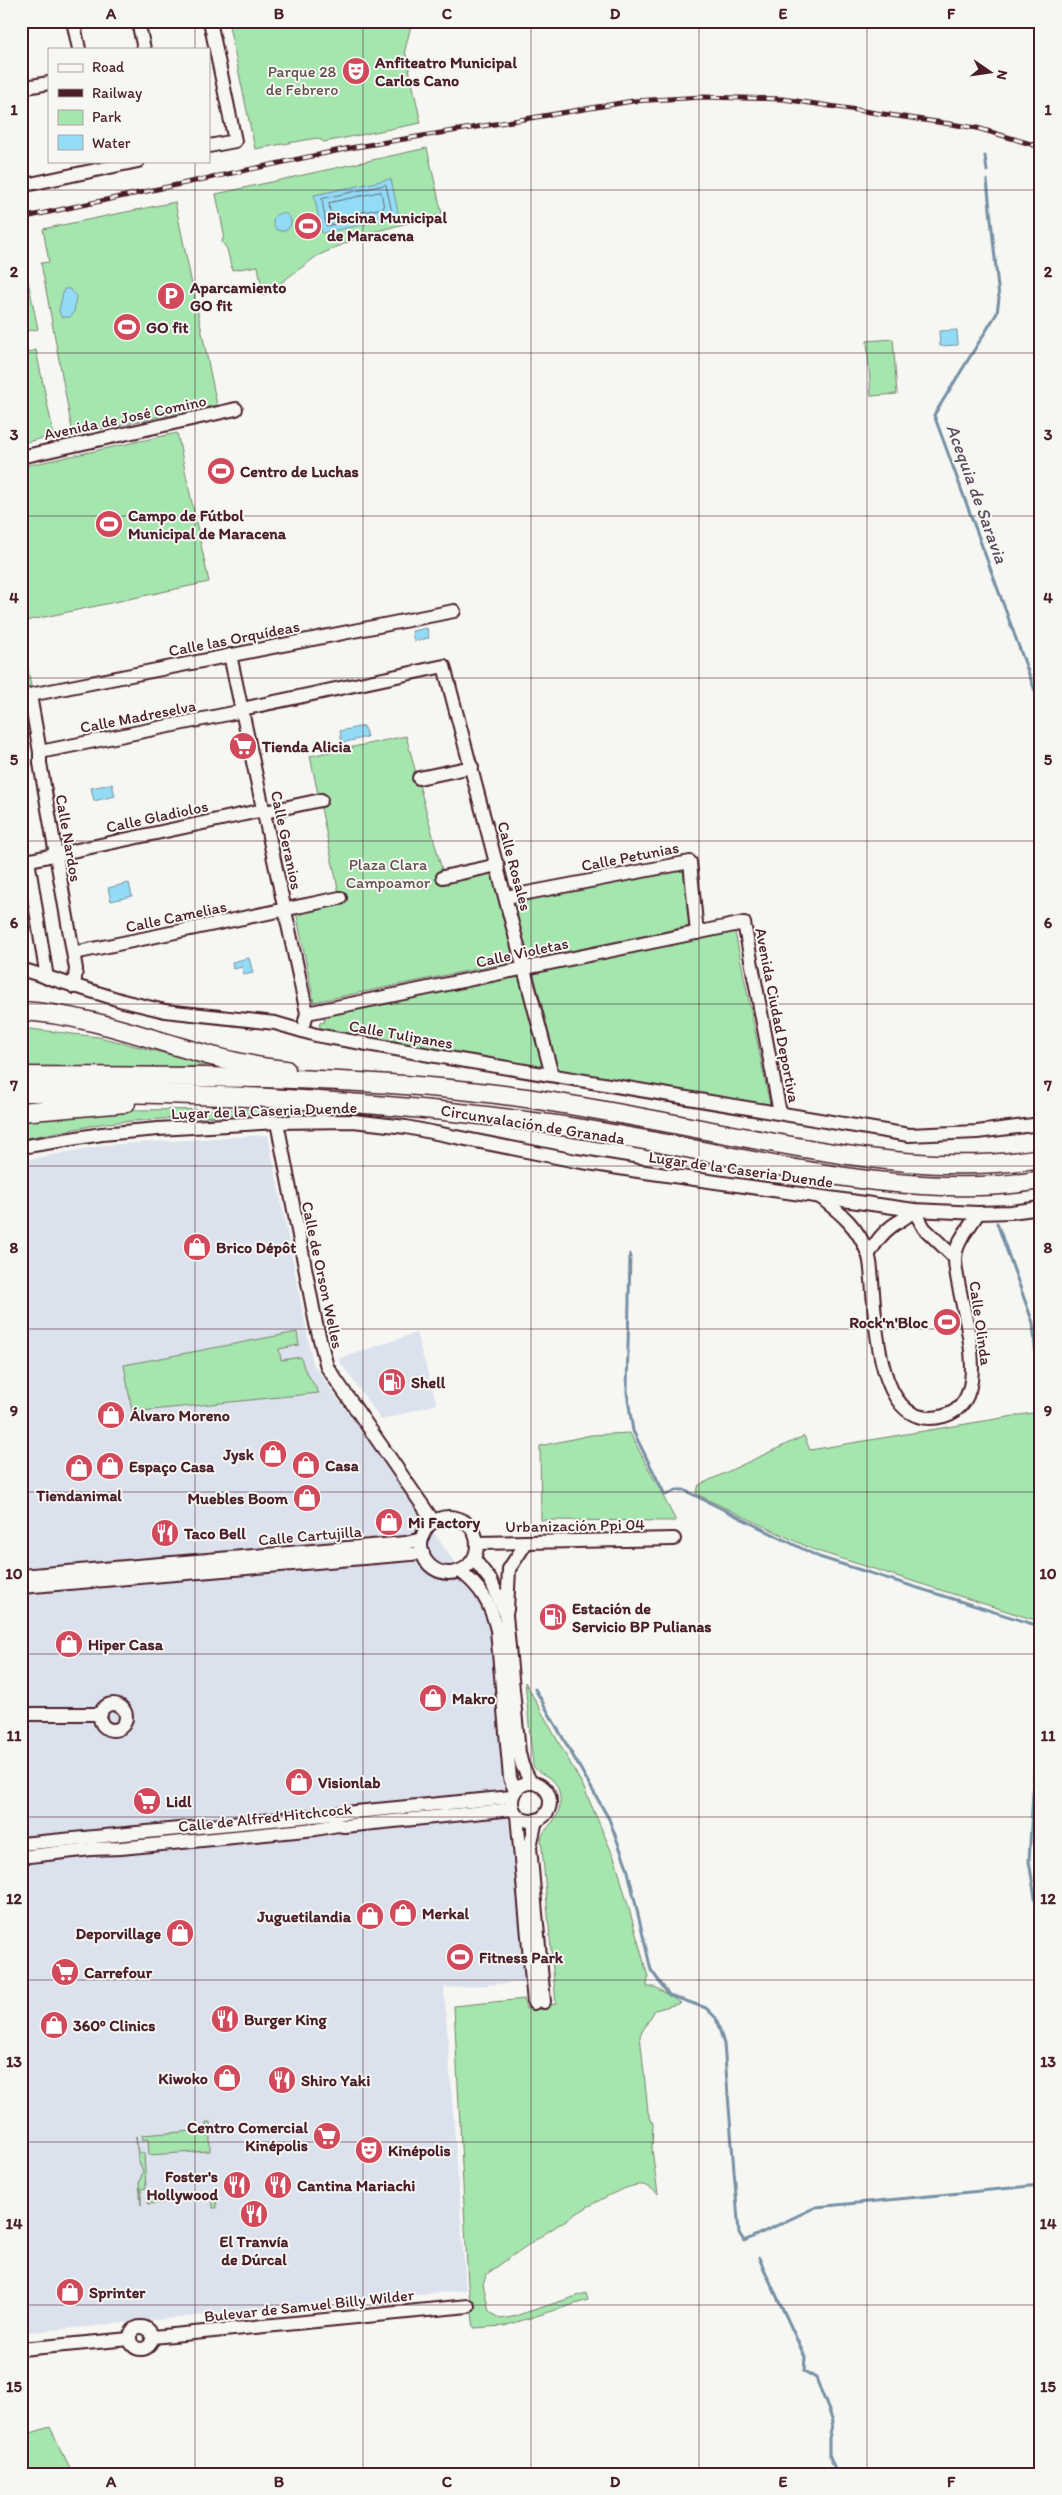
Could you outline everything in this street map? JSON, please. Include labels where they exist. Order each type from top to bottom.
[{"type":"highway","points":[[21,1011],[53,1013],[215,1057],[301,1071],[330,1081]]},
{"type":"highway","name":"Circunvalación de Granada","points":[[21,1076],[330,1081],[412,1085],[526,1098],[877,1160],[961,1165],[1012,1163],[1041,1158]]},
{"type":"highway","name":"Circunvalación de Granada","points":[[21,1092],[190,1093],[373,1103],[472,1113],[560,1125],[785,1168],[890,1182],[966,1186],[1041,1180]]},
{"type":"highway","points":[[21,1112],[168,1102],[190,1093]]},
{"type":"street","points":[[73,21],[79,48]]},
{"type":"street","points":[[138,21],[144,48]]},
{"type":"street","points":[[210,21],[212,49],[235,141],[210,146]]},
{"type":"street","points":[[21,88],[48,83]]},
{"type":"street","points":[[21,186],[133,162]]},
{"type":"street","name":"Avenida de José Comino","points":[[21,457],[236,409]]},
{"type":"street","name":"Calle las Orquídeas","points":[[26,694],[454,611]]},
{"type":"street","name":"Calle Geranios","points":[[230,655],[307,1013],[302,1031]]},
{"type":"street","name":"Calle Madreselva","points":[[40,752],[444,666]]},
{"type":"street","name":"Calle Rosales","points":[[444,666],[552,1075]]},
{"type":"street","name":"Calle Nardos","points":[[26,694],[40,752],[40,763],[74,953],[76,969],[74,987]]},
{"type":"street","points":[[419,778],[472,767]]},
{"type":"street","points":[[265,811],[321,800]]},
{"type":"street","name":"Calle Gladiolos","points":[[24,861],[265,811]]},
{"type":"street","points":[[24,861],[47,978]]},
{"type":"street","name":"Calle Petunias","points":[[506,897],[690,862],[697,933]]},
{"type":"street","points":[[443,877],[498,865]]},
{"type":"street","points":[[286,910],[340,898]]},
{"type":"street","name":"Calle Camelias","points":[[74,953],[286,910]]},
{"type":"street","name":"Calle Violetas","points":[[307,1013],[744,923]]},
{"type":"street","name":"Avenida Ciudad Deportiva","points":[[744,923],[780,1113]]},
{"type":"street","name":"Calle Tulipanes","points":[[21,970],[74,987],[165,1011],[275,1023],[326,1037],[909,1135],[977,1132],[1041,1124]]},
{"type":"street","name":"Lugar de la Caseria Duende","points":[[21,1147],[102,1134],[277,1122],[353,1121],[406,1127],[576,1161],[914,1210],[978,1213],[1011,1212],[1041,1208]]},
{"type":"street","name":"Calle de Orson Welles","points":[[277,1122],[316,1324],[327,1367],[434,1522]]},
{"type":"street","name":"Calle Olinda","points":[[819,1196],[849,1219],[869,1254],[879,1337],[890,1390],[901,1407],[918,1417],[937,1418],[956,1412],[969,1396],[974,1370],[955,1258],[962,1235],[978,1213]]},
{"type":"street","points":[[869,1254],[879,1237],[893,1225],[907,1219],[914,1210],[924,1228],[955,1258]]},
{"type":"street","points":[[452,1517],[464,1521],[474,1530],[478,1543],[474,1559],[460,1571],[441,1572],[430,1565],[423,1553],[422,1539],[426,1529],[434,1522],[452,1517]]},
{"type":"street","name":"Calle Cartujilla","points":[[21,1576],[398,1544],[422,1539]]},
{"type":"street","name":"Urbanización Ppi 04","points":[[478,1543],[674,1539]]},
{"type":"street","points":[[526,1543],[509,1569],[506,1615],[519,1753],[522,1766],[531,1782]]},
{"type":"street","name":"Calle Cartujilla","points":[[21,1587],[423,1553]]},
{"type":"street","points":[[474,1559],[491,1581],[506,1615]]},
{"type":"street","points":[[460,1571],[480,1588],[493,1612],[497,1630],[510,1778],[538,1987]]},
{"type":"street","points":[[21,1714],[100,1714]]},
{"type":"street","points":[[531,1782],[547,1791],[550,1802],[546,1814],[536,1820],[526,1820],[514,1803],[525,1784],[531,1782]]},
{"type":"street","name":"Calle de Alfred Hitchcock","points":[[21,1844],[514,1803]]},
{"type":"street","name":"Calle de Alfred Hitchcock","points":[[21,1858],[91,1849],[316,1829],[338,1825],[344,1826],[514,1803]]},
{"type":"street","points":[[536,1820],[530,1848],[539,2002]]},
{"type":"street","name":"Bulevar de Samuel Billy Wilder","points":[[21,2349],[130,2339],[134,2346],[140,2349],[150,2344],[152,2337],[468,2306]]},
{"type":"shaded area","points":[[268,1135],[313,1364],[446,1550],[488,1615],[525,1982],[444,1988],[466,2290],[21,2333],[21,1161],[105,1145]]},
{"type":"shaded area","name":"Shell","points":[[416,1333],[437,1404],[381,1420],[338,1359]]},
{"type":"green space","name":"Parque 28 de Febrero","points":[[228,21],[412,21],[405,50],[421,123],[324,142],[317,138],[255,149]]},
{"type":"green space","name":"Piscina Municipal de Maracena","points":[[427,148],[442,214],[366,234],[317,256],[263,296],[258,266],[232,270],[227,249],[222,242],[224,234],[216,194]]},
{"type":"green space","name":"GO fit","points":[[175,202],[217,405],[73,435],[41,263],[49,262],[43,229]]},
{"type":"green space","points":[[21,248],[38,329],[21,332]]},
{"type":"green space","points":[[893,339],[897,394],[871,396],[867,341]]},
{"type":"green space","points":[[36,350],[54,436],[21,443],[21,354]]},
{"type":"green space","name":"Campo de Fútbol Municipal de Maracena","points":[[177,433],[209,582],[21,622],[21,467]]},
{"type":"green space","points":[[21,632],[31,686],[21,688]]},
{"type":"green space","name":"Plaza Clara Campoamor","points":[[406,736],[445,881],[491,871],[516,961],[314,1002],[296,912],[341,903],[310,756]]},
{"type":"green space","points":[[685,868],[689,926],[538,958],[537,954],[528,955],[513,902]]},
{"type":"green space","points":[[735,932],[770,1105],[558,1070],[533,971]]},
{"type":"green space","points":[[520,975],[544,1067],[321,1030],[319,1023],[325,1022],[323,1014]]},
{"type":"green space","points":[[21,1028],[99,1037],[211,1065],[185,1067],[21,1067]]},
{"type":"green space","points":[[259,1109],[362,1113],[361,1115],[288,1113],[106,1123],[21,1139],[21,1119],[123,1110]]},
{"type":"green space","points":[[297,1332],[299,1345],[279,1349],[281,1360],[301,1357],[304,1368],[319,1393],[132,1412],[124,1365]]},
{"type":"green space","points":[[1038,1412],[1040,1490],[1035,1620],[814,1550],[696,1494],[699,1485],[804,1436],[810,1450]]},
{"type":"green space","points":[[630,1433],[676,1521],[541,1520],[540,1446],[591,1435]]},
{"type":"green space","points":[[525,1682],[583,1786],[616,1862],[648,1977],[647,1987],[655,1987],[681,2003],[655,2010],[640,2035],[648,2112],[653,2124],[652,2150],[658,2194],[649,2187],[642,2185],[629,2187],[610,2195],[564,2221],[518,2252],[487,2274],[483,2284],[489,2311],[500,2319],[512,2317],[586,2293],[588,2300],[504,2326],[474,2328],[468,2285],[454,2006],[524,1999],[526,2009],[556,2004],[541,1837],[558,1813],[560,1798],[555,1783],[533,1766]]},
{"type":"green space","points":[[1041,1709],[1041,1758],[1037,1759]]},
{"type":"green space","points":[[206,2122],[210,2122],[210,2151],[149,2155],[148,2139],[143,2140],[142,2135],[206,2130]]},
{"type":"green space","points":[[136,2136],[138,2153],[144,2153],[146,2188],[141,2189],[141,2205],[139,2183],[143,2171],[138,2160]]},
{"type":"green space","points":[[216,2195],[217,2208],[213,2208],[212,2199],[148,2204],[148,2201]]},
{"type":"green space","points":[[50,2427],[73,2474],[21,2474],[21,2436]]},
{"type":"water","name":"Piscina Municipal de Maracena","points":[[391,179],[399,217],[322,233],[314,195]]},
{"type":"water","points":[[282,213],[288,216],[291,222],[288,228],[282,231],[276,228],[273,222],[276,216]]},
{"type":"water","points":[[64,289],[70,289],[76,296],[74,312],[70,317],[61,317],[59,310]]},
{"type":"water","points":[[957,330],[958,345],[940,346],[939,331]]},
{"type":"water","points":[[427,628],[429,638],[414,641],[412,631]]},
{"type":"water","points":[[364,726],[367,737],[342,743],[340,731]]},
{"type":"water","points":[[112,784],[115,796],[94,801],[91,788]]},
{"type":"water","points":[[129,883],[132,896],[111,901],[108,888]]},
{"type":"water","points":[[249,958],[253,973],[244,975],[242,967],[233,969],[232,962]]},
{"type":"waterway","name":"Acequia de Saravia","points":[[985,156],[987,171]]},
{"type":"waterway","name":"Acequia de Saravia","points":[[987,180],[999,298],[997,313],[934,415],[1041,707]]},
{"type":"waterway","points":[[997,1223],[1033,1323],[1041,1413]]},
{"type":"waterway","points":[[630,1254],[627,1392],[633,1431],[665,1495],[677,1490],[684,1490],[819,1557],[1039,1626],[1041,1629]]},
{"type":"waterway","points":[[1041,1590],[1039,1626],[1041,1640]]},
{"type":"waterway","points":[[1041,1657],[1029,1861],[1041,1934]]},
{"type":"waterway","points":[[535,1689],[609,1819],[627,1867],[651,1970],[669,1995],[706,2008],[716,2018],[724,2044],[739,2233],[744,2241],[816,2207],[1041,2185]]},
{"type":"waterway","points":[[1036,1765],[1041,1764]]},
{"type":"waterway","points":[[759,2258],[805,2357],[804,2371],[816,2378],[833,2421],[829,2438],[829,2454],[837,2474]]},
{"type":"railway","points":[[21,218],[350,148],[633,101],[703,97],[783,99],[977,128],[1041,147]]},
{"type":"place","name":"Anfiteatro Municipal Carlos Cano","points":[[356,71]]},
{"type":"place","name":"Piscina Municipal de Maracena","points":[[308,226]]},
{"type":"place","name":"Aparcamiento GO fit","points":[[171,296]]},
{"type":"place","name":"GO fit","points":[[127,327]]},
{"type":"place","name":"Centro de Luchas","points":[[221,471]]},
{"type":"place","name":"Campo de Fútbol Municipal de Maracena","points":[[109,524]]},
{"type":"place","name":"Tienda Alicia","points":[[243,746]]},
{"type":"place","name":"Brico Dépôt","points":[[197,1247]]},
{"type":"place","name":"Rock'n'Bloc","points":[[947,1322]]},
{"type":"place","name":"Shell","points":[[392,1382]]},
{"type":"place","name":"Álvaro Moreno","points":[[111,1415]]},
{"type":"place","name":"Jysk","points":[[273,1454]]},
{"type":"place","name":"Casa","points":[[306,1465]]},
{"type":"place","name":"Espaço Casa","points":[[110,1466]]},
{"type":"place","name":"Tiendanimal","points":[[79,1468]]},
{"type":"place","name":"Muebles Boom","points":[[307,1498]]},
{"type":"place","name":"Mi Factory","points":[[389,1522]]},
{"type":"place","name":"Taco Bell","points":[[165,1533]]},
{"type":"place","name":"Estación de Servicio BP Pulianas","points":[[553,1617]]},
{"type":"place","name":"Hiper Casa","points":[[69,1644]]},
{"type":"place","name":"Makro","points":[[433,1698]]},
{"type":"place","name":"Visionlab","points":[[299,1782]]},
{"type":"place","name":"Lidl","points":[[147,1801]]},
{"type":"place","name":"Merkal","points":[[403,1913]]},
{"type":"place","name":"Juguetilandia","points":[[370,1916]]},
{"type":"place","name":"Deporvillage","points":[[180,1933]]},
{"type":"place","name":"Fitness Park","points":[[460,1957]]},
{"type":"place","name":"Carrefour","points":[[65,1972]]},
{"type":"place","name":"Burger King","points":[[225,2019]]},
{"type":"place","name":"360º Clinics","points":[[54,2025]]},
{"type":"place","name":"Kiwoko","points":[[227,2078]]},
{"type":"place","name":"Shiro Yaki","points":[[282,2080]]},
{"type":"place","name":"Centro Comercial Kinépolis","points":[[327,2136]]},
{"type":"place","name":"Kinépolis","points":[[369,2150]]},
{"type":"place","name":"Foster's Hollywood","points":[[237,2185]]},
{"type":"place","name":"Cantina Mariachi","points":[[278,2185]]},
{"type":"place","name":"El Tranvía de Dúrcal","points":[[254,2214]]},
{"type":"place","name":"Sprinter","points":[[70,2292]]}]
